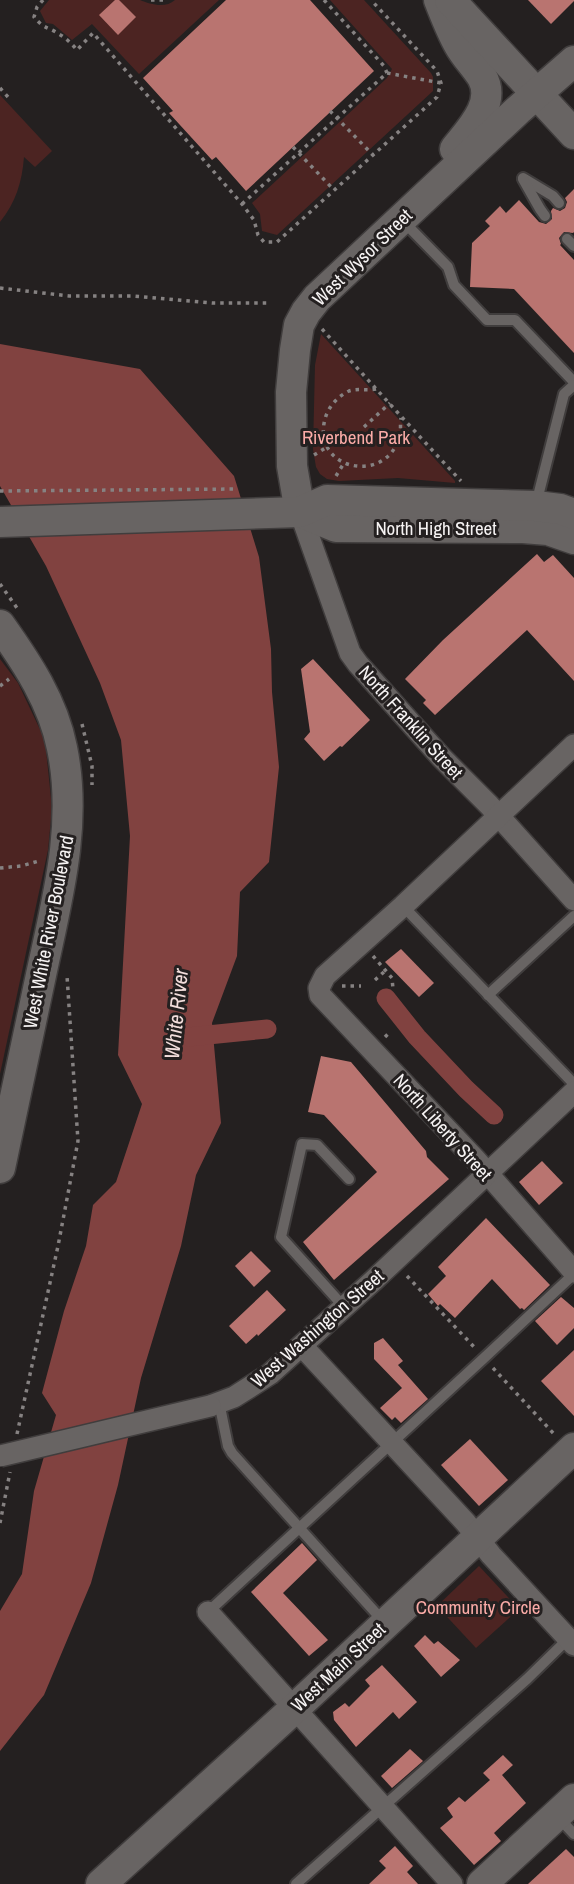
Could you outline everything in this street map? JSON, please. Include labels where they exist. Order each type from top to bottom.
[{"type":"main road","points":[[411,211],[480,116],[486,96],[483,78],[459,46],[439,0]]},
{"type":"main road","points":[[450,0],[574,134]]},
{"type":"main road","name":"West Wysor Street","points":[[300,512],[292,466],[292,404],[295,350],[299,325],[306,312],[317,298],[574,61]]},
{"type":"main road","name":"North High Street","points":[[300,512],[327,500],[536,506],[574,514]]},
{"type":"main road","name":"North High Street","points":[[0,522],[128,517],[251,501],[300,512],[336,527],[523,528],[548,530],[574,539]]},
{"type":"main road","name":"West White River Boulevard","points":[[0,1168],[56,905],[65,851],[69,799],[62,748],[48,702],[21,655],[11,620]]},
{"type":"main road","name":"West Main Street","points":[[106,1882],[573,1451]]},
{"type":"main road","points":[[482,1884],[568,1816]]},
{"type":"street","name":"North Franklin Street","points":[[300,512],[350,653],[442,759],[574,900]]},
{"type":"street","points":[[328,983],[403,906],[574,745]]},
{"type":"street","name":"North Liberty Street","points":[[328,983],[319,988],[320,995],[475,1159],[574,1273]]},
{"type":"street","name":"West Washington Street","points":[[5,1462],[215,1404],[234,1397],[262,1380],[302,1346],[574,1092]]},
{"type":"street","points":[[302,1346],[491,1555],[572,1639]]},
{"type":"street","points":[[208,1612],[452,1884]]},
{"type":"lane","points":[[545,216],[523,178],[553,196],[559,203]]},
{"type":"lane","points":[[411,211],[448,267],[454,285],[487,320],[515,320],[574,384],[564,394],[536,506]]},
{"type":"lane","points":[[403,906],[574,1084]]},
{"type":"lane","points":[[488,995],[574,916]]},
{"type":"lane","points":[[344,1307],[281,1237],[302,1144],[317,1145],[349,1180]]},
{"type":"lane","points":[[208,1612],[574,1273]]},
{"type":"lane","points":[[215,1404],[232,1453],[385,1623]]},
{"type":"lane","points":[[296,1884],[572,1639]]},
{"type":"path","points":[[43,0],[34,17],[43,27],[64,36],[77,50],[93,33],[242,204],[254,220],[258,234],[264,242],[277,242],[437,97],[441,83],[437,71],[372,0]]},
{"type":"path","points":[[151,0],[166,0]]},
{"type":"path","points":[[324,0],[384,66],[387,73]]},
{"type":"path","points":[[242,204],[387,73]]},
{"type":"path","points":[[387,73],[441,83]]},
{"type":"path","points":[[0,88],[8,97]]},
{"type":"path","points":[[330,111],[373,155]]},
{"type":"path","points":[[293,147],[334,190]]},
{"type":"path","points":[[0,288],[69,296],[134,296],[212,303],[267,303]]},
{"type":"path","points":[[320,328],[462,482],[463,487]]},
{"type":"path","points":[[376,389],[350,391],[332,404],[324,422],[327,447],[344,463],[357,467],[367,466],[384,459],[392,450],[400,435],[401,418]]},
{"type":"path","points":[[364,426],[390,402]]},
{"type":"path","points":[[309,458],[327,447]]},
{"type":"path","points":[[332,484],[344,463]]},
{"type":"path","points":[[0,491],[251,501]]},
{"type":"path","points":[[0,584],[11,620]]},
{"type":"path","points":[[79,718],[85,730],[92,766],[92,790]]},
{"type":"path","points":[[0,868],[43,860]]},
{"type":"path","points":[[370,953],[392,978],[393,989]]},
{"type":"path","points":[[16,1440],[78,1141],[66,979],[69,967]]},
{"type":"path","points":[[376,980],[385,971]]},
{"type":"path","points":[[328,983],[361,986]]},
{"type":"path","points":[[0,1522],[5,1462]]},
{"type":"green space","points":[[49,0],[140,0],[162,5],[175,0],[219,0],[139,74],[92,24],[72,40],[53,24],[46,23],[40,11]]},
{"type":"green space","points":[[330,0],[364,0],[431,73],[433,91],[277,235],[262,231],[260,214],[252,203],[387,78],[392,69]]},
{"type":"green space","points":[[0,95],[52,151],[35,167],[24,157],[17,191],[0,222]]},
{"type":"green space","name":"Riverbend Park","points":[[321,334],[455,483],[398,478],[339,481],[327,479],[320,474],[313,449],[315,365]]},
{"type":"green space","points":[[0,659],[18,683],[45,740],[52,808],[48,850],[0,1074]]},
{"type":"green space","name":"Community Circle","points":[[479,1566],[519,1609],[476,1648],[437,1606]]},
{"type":"water","name":"White River","points":[[0,344],[140,369],[234,476],[259,557],[271,649],[279,767],[269,862],[240,892],[237,956],[212,1023],[221,1123],[196,1175],[181,1246],[141,1378],[118,1485],[91,1583],[44,1695],[0,1751],[0,1611],[22,1574],[34,1491],[56,1415],[42,1393],[64,1311],[86,1246],[93,1205],[116,1182],[142,1104],[118,1055],[130,836],[121,740],[100,683],[46,566],[0,486]]},
{"type":"building","points":[[115,0],[119,0],[136,17],[118,35],[99,15]]},
{"type":"building","points":[[226,0],[310,0],[374,71],[246,191],[216,157],[212,160],[169,113],[173,111],[143,78]]},
{"type":"building","points":[[528,0],[574,0],[574,1],[551,24]]},
{"type":"building","points":[[574,189],[574,232],[564,232],[559,238],[560,245],[574,260],[574,353],[514,289],[470,287],[472,243],[490,226],[485,221],[500,206],[506,213],[519,200],[539,222],[546,224],[552,219],[553,208],[560,211],[565,208],[565,198]]},
{"type":"building","points":[[537,554],[544,562],[553,555],[574,578],[574,681],[527,630],[435,715],[423,703],[426,700],[405,679],[443,640]]},
{"type":"building","points":[[313,659],[370,720],[324,761],[304,739],[310,732],[301,669]]},
{"type":"building","points":[[401,949],[434,983],[419,997],[385,962]]},
{"type":"building","points":[[321,1056],[351,1062],[426,1151],[427,1157],[449,1179],[334,1280],[303,1242],[377,1172],[324,1115],[308,1112]]},
{"type":"building","points":[[542,1161],[563,1183],[539,1205],[519,1182]]},
{"type":"building","points":[[486,1218],[550,1285],[524,1310],[492,1279],[455,1318],[440,1304],[438,1306],[428,1294],[446,1276],[438,1267]]},
{"type":"building","points":[[251,1251],[271,1271],[254,1287],[235,1266]]},
{"type":"building","points":[[267,1290],[286,1310],[246,1344],[229,1326]]},
{"type":"building","points":[[561,1297],[574,1308],[574,1328],[557,1345],[535,1321]]},
{"type":"building","points":[[383,1338],[403,1361],[398,1365],[428,1399],[401,1423],[395,1417],[392,1420],[380,1408],[402,1388],[374,1359],[374,1343]]},
{"type":"building","points":[[574,1350],[574,1416],[541,1381]]},
{"type":"building","points":[[470,1439],[508,1480],[479,1506],[441,1465]]},
{"type":"building","points":[[302,1543],[317,1560],[283,1593],[328,1640],[309,1656],[251,1592]]},
{"type":"building","points":[[425,1635],[434,1644],[438,1641],[460,1660],[441,1677],[414,1646]]},
{"type":"building","points":[[382,1665],[417,1702],[399,1719],[393,1712],[356,1747],[334,1720],[333,1712],[345,1703],[349,1707],[370,1686],[365,1680]]},
{"type":"building","points":[[410,1749],[423,1761],[392,1788],[381,1776]]},
{"type":"building","points":[[503,1755],[513,1765],[502,1775],[526,1803],[494,1833],[501,1841],[474,1865],[440,1828],[453,1817],[447,1808],[459,1797],[465,1802],[490,1780],[483,1773]]},
{"type":"building","points":[[395,1846],[413,1866],[407,1872],[418,1884],[369,1884],[386,1868],[379,1861]]},
{"type":"building","points":[[566,1849],[574,1857],[574,1884],[528,1884]]},
{"type":"waterway","points":[[386,998],[417,1037],[494,1115]]},
{"type":"waterway","name":"White River","points":[[188,1037],[267,1029]]}]
